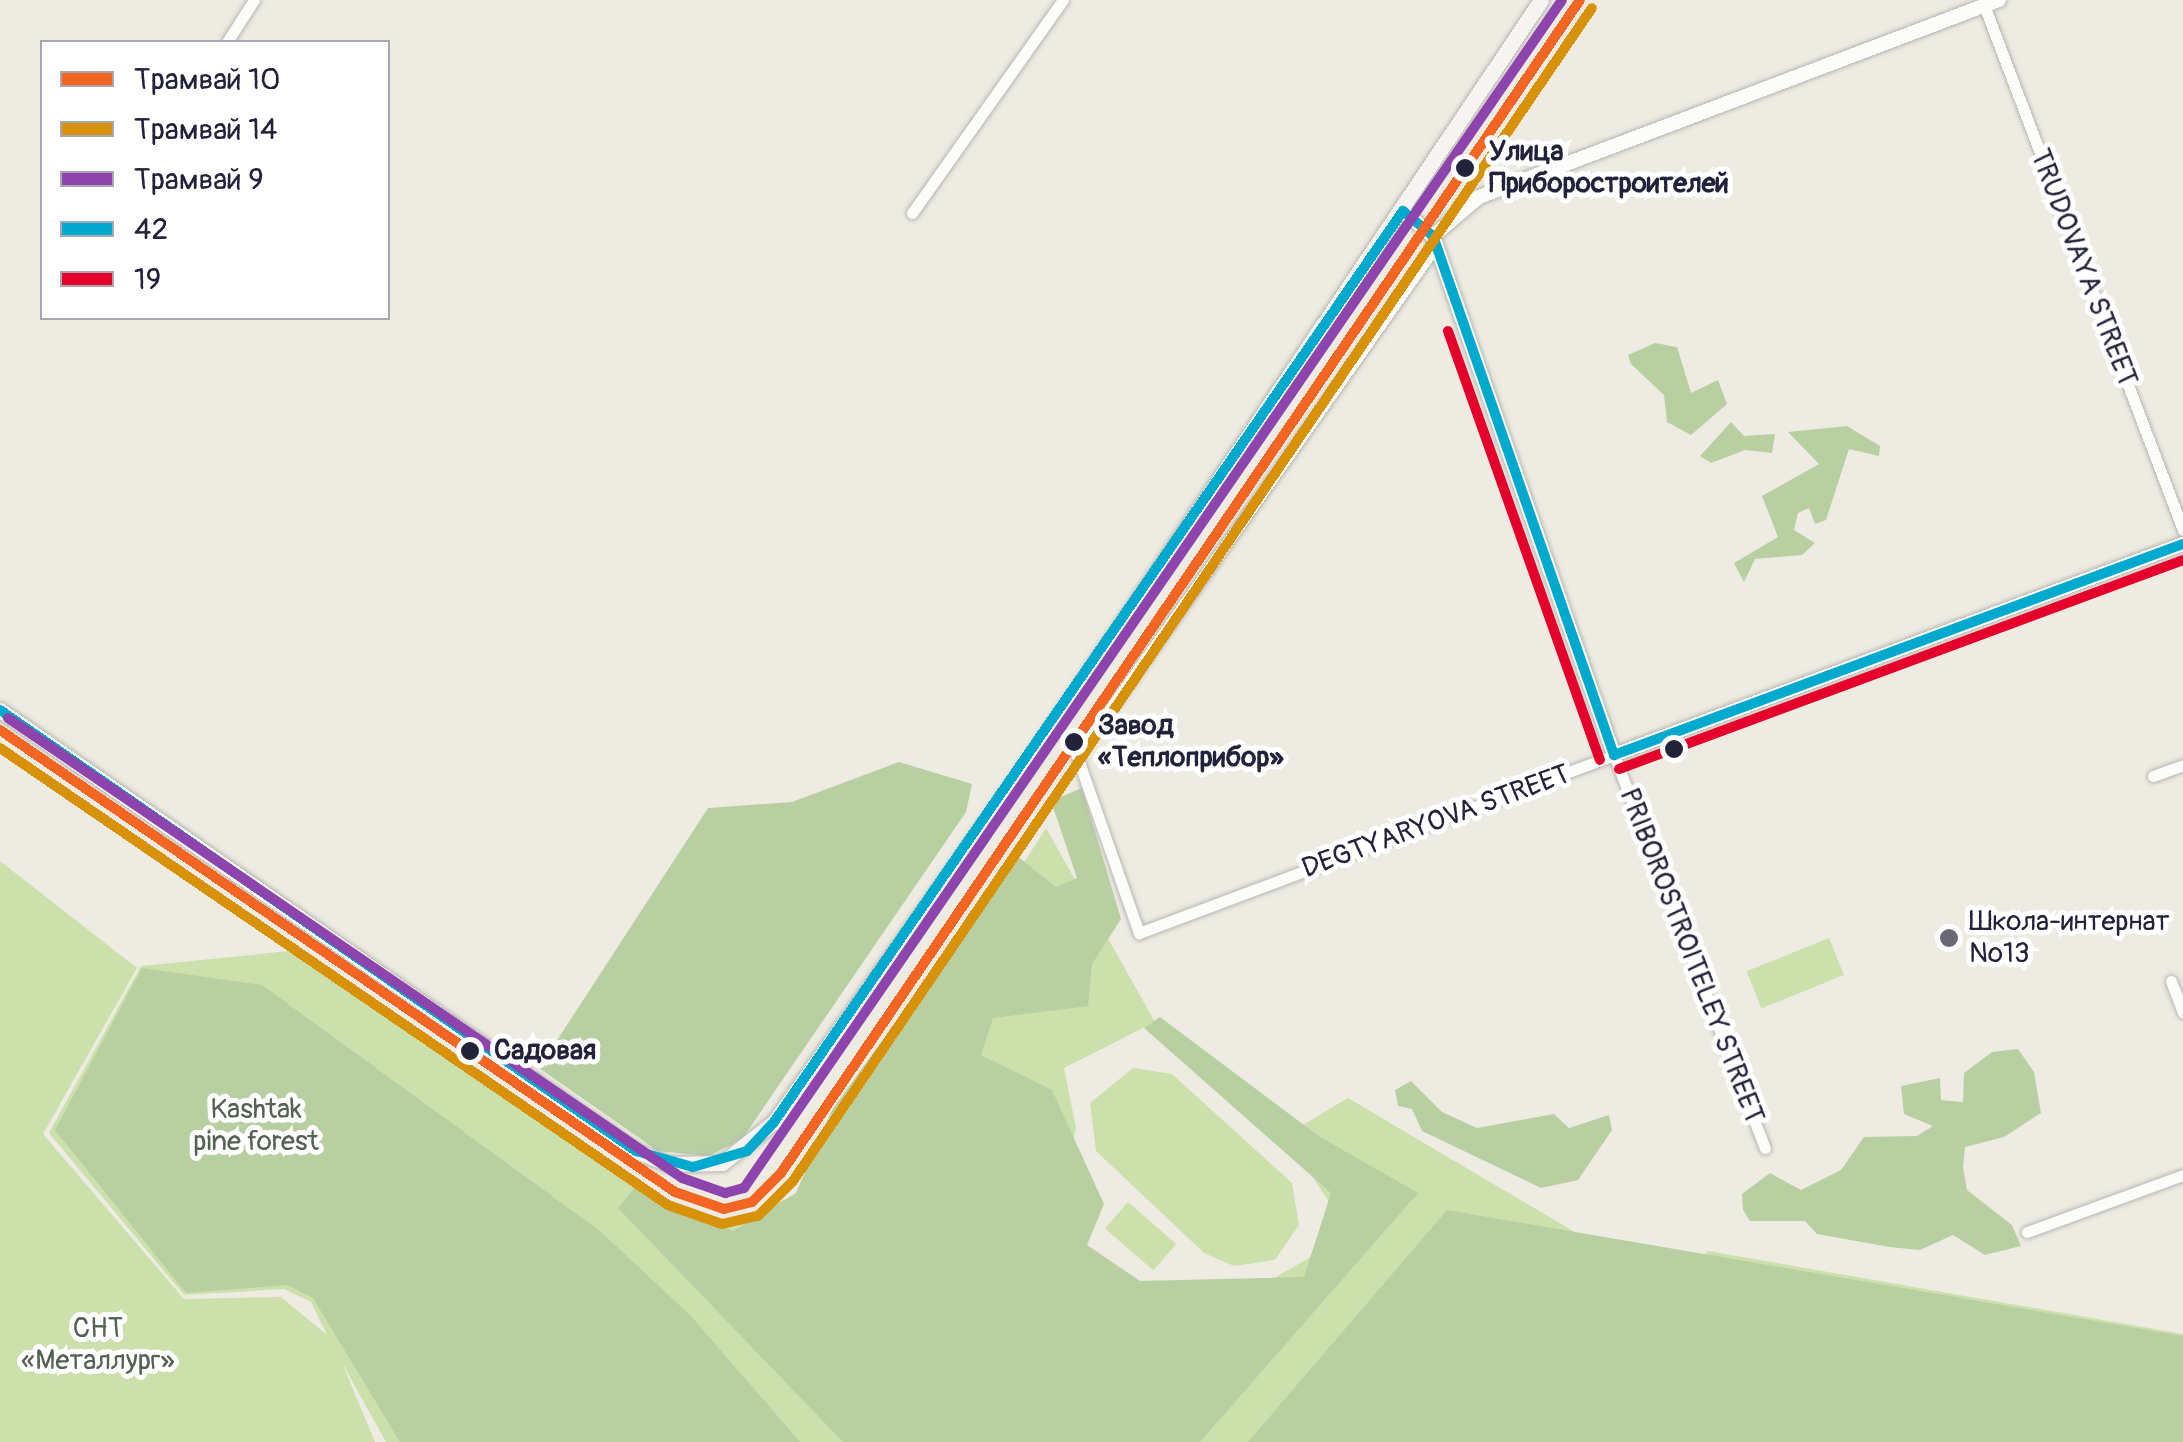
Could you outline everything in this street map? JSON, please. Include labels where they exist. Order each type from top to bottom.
[{"type":"main road","points":[[0,710],[636,1151],[669,1164],[722,1163],[774,1122],[1403,211],[1541,0]]},
{"type":"street","points":[[228,40],[254,0]]},
{"type":"street","points":[[912,213],[1063,0]]},
{"type":"street","points":[[1434,241],[1479,198],[1991,2]]},
{"type":"street","name":"TRUDOVAYA STREET","points":[[1991,2],[2183,530]]},
{"type":"street","name":"PRIBOROSTROITELEY STREET","points":[[1403,211],[1434,241],[1614,755],[1765,1148]]},
{"type":"street","name":"DEGTYARYOVA STREET","points":[[1434,241],[1076,756],[1139,933],[2183,544]]},
{"type":"street","points":[[2153,776],[2183,765]]},
{"type":"street","points":[[2171,981],[2183,1014]]},
{"type":"street","points":[[2027,1232],[2183,1175]]},
{"type":"green space","points":[[1655,343],[1677,347],[1691,393],[1718,380],[1727,404],[1691,435],[1667,422],[1664,395],[1631,364],[1628,355]]},
{"type":"green space","points":[[1731,422],[1744,436],[1775,434],[1772,453],[1745,450],[1711,463],[1700,456]]},
{"type":"green space","points":[[1847,426],[1880,446],[1879,456],[1849,449],[1826,520],[1815,524],[1809,508],[1798,513],[1794,530],[1815,543],[1802,555],[1755,559],[1744,582],[1734,563],[1778,537],[1762,496],[1819,464],[1788,432]]},
{"type":"green space","points":[[899,762],[972,784],[966,812],[742,1139],[709,1156],[658,1151],[539,1068],[708,808],[792,802]]},
{"type":"green space","points":[[1082,788],[1121,919],[1092,964],[1088,1006],[993,1018],[981,1055],[1052,1090],[1104,1204],[1087,1245],[1140,1281],[1304,1277],[1331,1193],[1144,1028],[1160,1017],[1320,1137],[1418,1193],[1200,1442],[843,1442],[618,1208],[635,1187],[733,1231],[796,1193],[832,1110],[1016,855],[1056,887],[1077,878],[1051,801]]},
{"type":"green space","name":"Kashtak pine forest","points":[[1046,828],[1155,1022],[1064,1068],[1076,1128],[1050,1237],[1163,1341],[1309,1258],[1334,1210],[1286,1135],[1348,1098],[1671,1289],[1708,1251],[2183,1334],[2183,1442],[386,1442],[342,1363],[375,1442],[0,1442],[0,861],[137,968],[43,1134],[184,1299],[281,1297],[327,1335],[311,1302],[284,1289],[184,1295],[49,1133],[141,966],[290,951],[666,1200],[730,1222],[818,1186]]},
{"type":"green space","points":[[1829,938],[1844,975],[1761,1008],[1746,971]]},
{"type":"green space","points":[[142,968],[262,985],[600,1231],[691,1316],[800,1442],[400,1442],[313,1298],[287,1285],[186,1293],[55,1130]]},
{"type":"green space","points":[[2018,1049],[2034,1072],[2041,1113],[2004,1137],[1965,1147],[1963,1167],[1967,1190],[2012,1225],[2021,1246],[1985,1255],[1953,1235],[1920,1250],[1889,1247],[1817,1234],[1805,1221],[1750,1221],[1743,1210],[1742,1194],[1770,1173],[1801,1190],[1841,1170],[1864,1137],[1917,1136],[1933,1126],[1904,1114],[1901,1086],[1940,1078],[1941,1100],[1963,1102],[1964,1073],[1992,1052]]},
{"type":"green space","points":[[1133,1068],[1172,1074],[1292,1183],[1299,1225],[1275,1260],[1234,1266],[1204,1253],[1096,1151],[1090,1103]]},
{"type":"green space","points":[[1411,1081],[1442,1112],[1477,1128],[1554,1114],[1569,1128],[1609,1115],[1612,1130],[1578,1180],[1541,1188],[1422,1131],[1412,1109],[1398,1106],[1395,1090]]},
{"type":"green space","points":[[1128,1202],[1176,1244],[1153,1270],[1105,1228]]},
{"type":"green space","points":[[1447,1210],[2183,1336],[2183,1442],[1248,1442]]},
{"type":"tram line","name":"9","points":[[8,718],[682,1178],[725,1193],[744,1188],[1562,0]]},
{"type":"tram line","name":"10","points":[[0,730],[675,1192],[724,1209],[752,1202],[781,1173],[1580,0]]},
{"type":"tram line","name":"14","points":[[0,748],[668,1205],[722,1224],[758,1216],[793,1181],[1592,8]]},
{"type":"transit line","name":"42","points":[[0,710],[636,1151],[693,1167],[747,1151],[774,1122],[1403,211],[1433,236],[1614,755],[2183,544]]},
{"type":"transit line","name":"19","points":[[1448,331],[1600,760]]},
{"type":"transit line","name":"19","points":[[1619,769],[2183,560]]},
{"type":"place","name":"Улица Приборостроителей","points":[[1465,168]]},
{"type":"place","name":"Завод «Теплоприбор»","points":[[1074,742]]},
{"type":"place","name":"Школа-интернат №13","points":[[1949,938]]},
{"type":"place","name":"Садовая","points":[[470,1051]]},
{"type":"park label","name":"СНТ «Металлург»","points":[[98,1345]]}]
